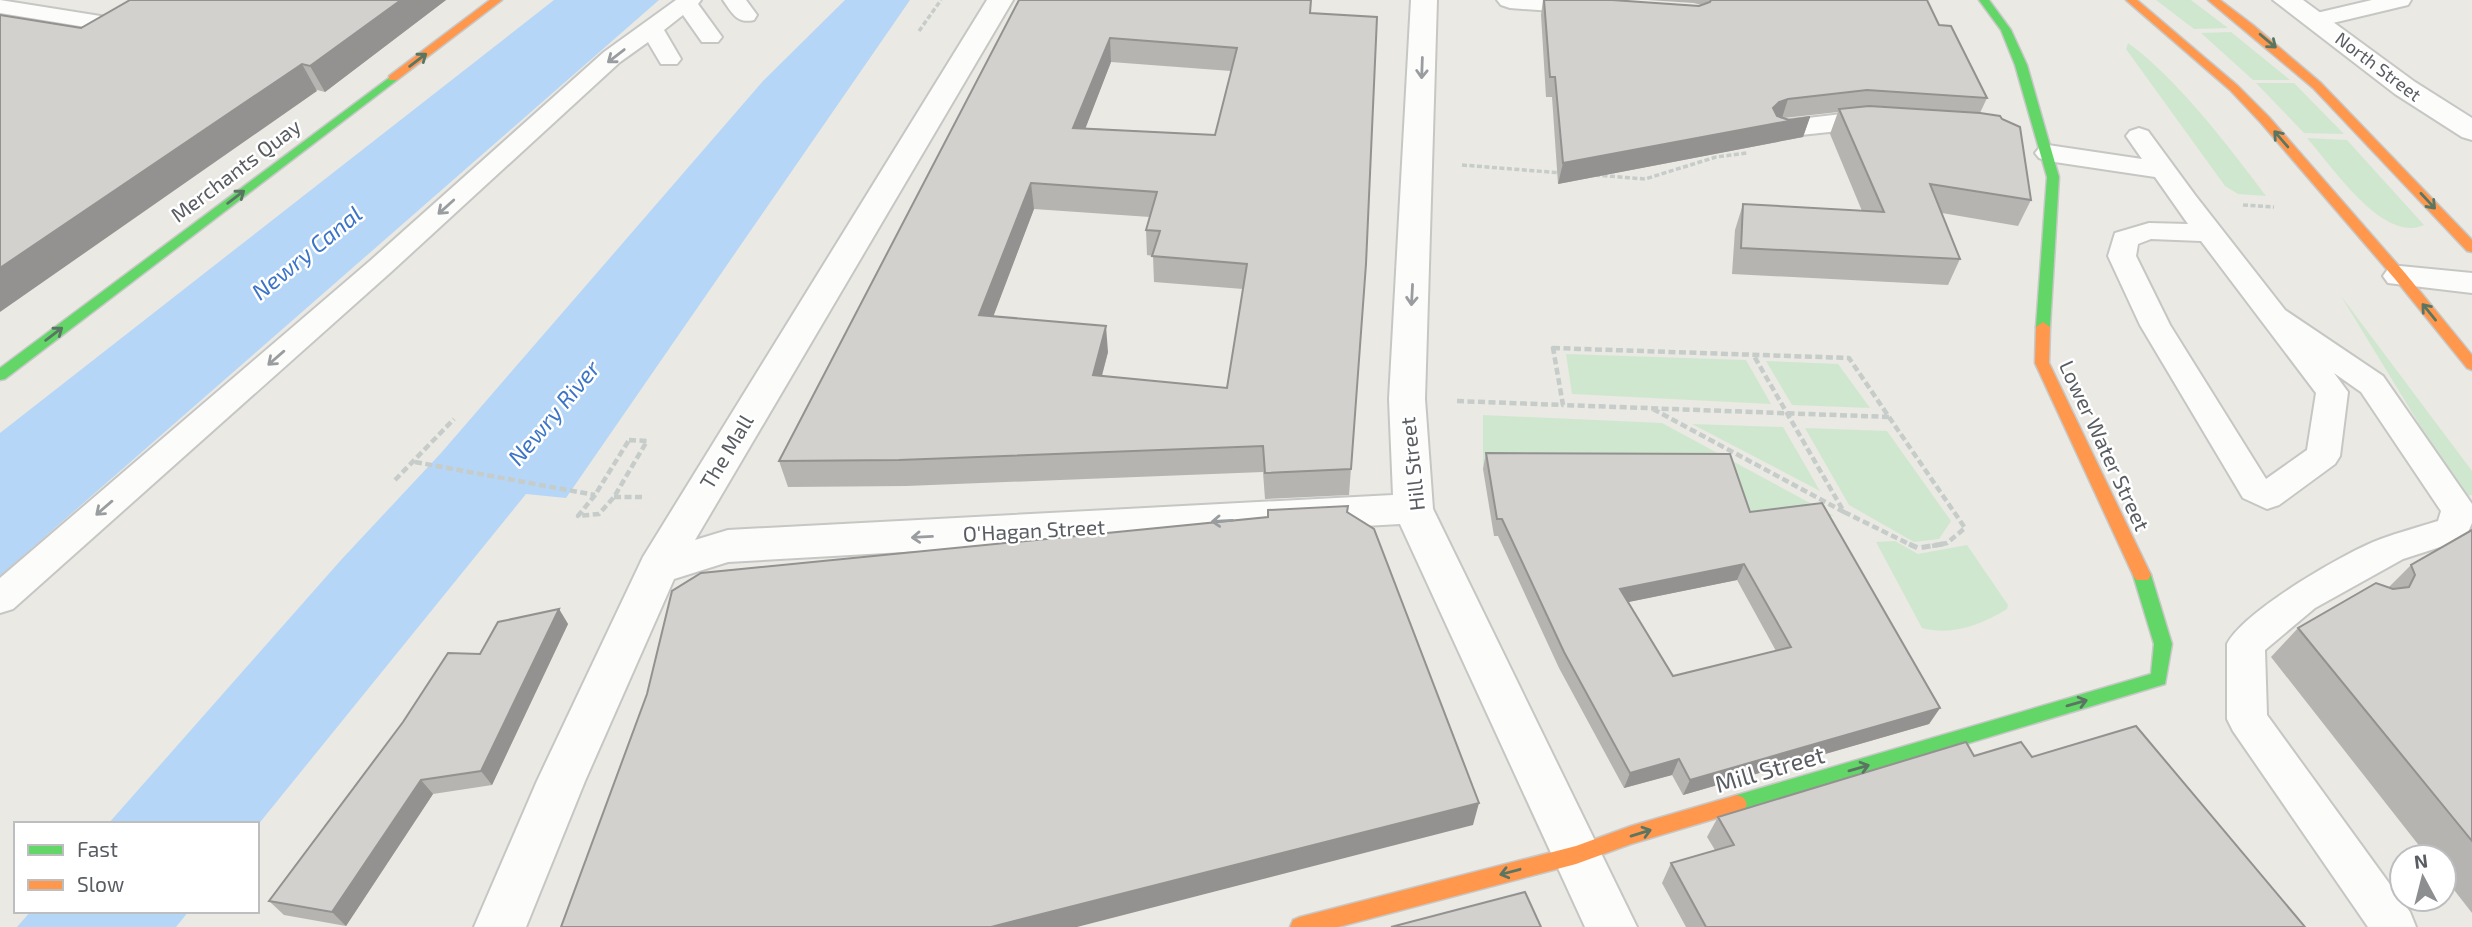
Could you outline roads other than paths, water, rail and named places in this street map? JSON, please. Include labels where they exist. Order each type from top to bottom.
[{"type":"main road","name":"Merchants Quay","points":[[0,375],[497,0]]},
{"type":"main road","name":"Lower Water Street","points":[[1984,0],[2006,30],[2016,54],[2037,142],[2053,177],[2043,301],[2042,363],[2146,585]]},
{"type":"main road","points":[[2131,0],[2234,88],[2265,120],[2400,276],[2472,365]]},
{"type":"main road","points":[[2213,0],[2253,28],[2320,86],[2472,248]]},
{"type":"main road","name":"Mill Street","points":[[1300,927],[1576,855],[1631,835],[2159,679],[2163,644],[2146,585]]},
{"type":"street","name":"The Mall","points":[[500,927],[561,781],[658,568],[1000,0]]},
{"type":"street","name":"Hill Street","points":[[1424,0],[1407,399],[1413,509],[1611,927]]},
{"type":"street","points":[[1510,0],[1615,8]]},
{"type":"street","name":"North Street","points":[[2286,0],[2405,88],[2472,131]]},
{"type":"street","points":[[2400,276],[2472,283]]},
{"type":"street","name":"O'Hagan Street","points":[[658,568],[729,546],[1413,509]]},
{"type":"lane","points":[[0,6],[116,24],[160,0]]},
{"type":"lane","points":[[2316,20],[2400,0]]},
{"type":"lane","points":[[669,59],[682,14]]},
{"type":"lane","points":[[0,599],[381,266],[612,57],[682,14],[730,20]]},
{"type":"lane","points":[[1782,129],[1858,120],[1900,123]]},
{"type":"lane","points":[[2139,136],[2162,170],[2332,392],[2323,456],[2267,496],[2255,489],[2162,336],[2122,256],[2125,239],[2149,231],[2210,233]]},
{"type":"lane","points":[[2037,142],[2162,170]]},
{"type":"lane","points":[[2273,316],[2372,384],[2458,510],[2453,530],[2391,550],[2351,591],[2302,598],[2246,644],[2247,719],[2395,927]]},
{"type":"water","name":"Newry Canal","points":[[554,0],[659,0],[0,576],[0,433]]},
{"type":"water","name":"Newry River","points":[[845,0],[910,0],[566,498],[526,494],[259,824],[110,822],[341,560],[441,453],[763,81]]},
{"type":"water","points":[[29,913],[187,913],[176,927],[17,927]]}]
